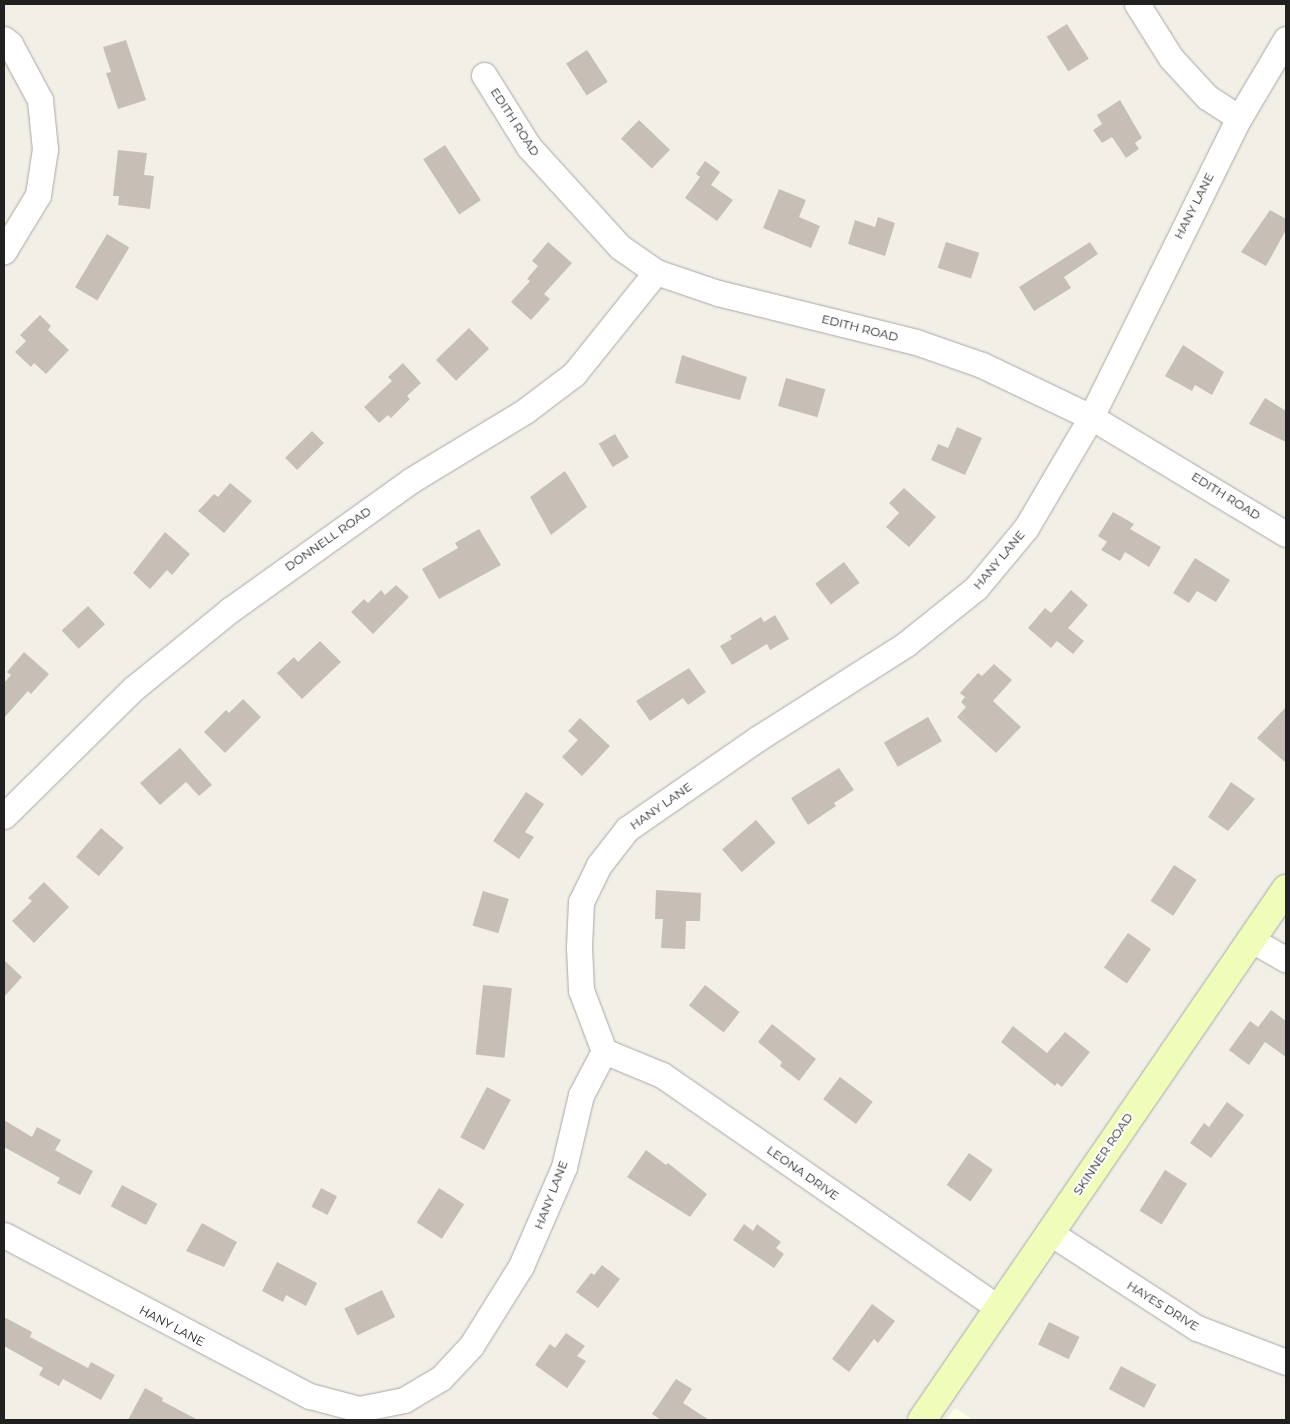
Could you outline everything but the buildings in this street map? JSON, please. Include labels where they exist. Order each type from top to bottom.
[{"type":"street","points":[[1137,4],[1171,58],[1207,97],[1239,118]]},
{"type":"street","points":[[4,39],[10,44],[40,100],[45,149],[38,195],[4,251]]},
{"type":"street","name":"HANY LANE","points":[[4,1235],[310,1396],[359,1409],[404,1400],[441,1378],[471,1346],[521,1266],[564,1167],[581,1095],[604,1051],[581,990],[579,947],[581,902],[599,865],[627,829],[757,739],[906,644],[976,588],[1026,528],[1091,416],[1239,118],[1286,39]]},
{"type":"street","name":"EDITH ROAD","points":[[484,75],[535,154],[620,247],[656,272],[718,293],[916,342],[982,365],[1091,416],[1286,534]]},
{"type":"street","name":"DONNELL ROAD","points":[[4,816],[134,688],[230,610],[410,481],[525,411],[574,374],[656,272]]},
{"type":"street","name":"SKINNER ROAD","points":[[922,1420],[1049,1232],[1286,889]]},
{"type":"street","points":[[1252,940],[1286,960]]},
{"type":"street","name":"LEONA DRIVE","points":[[604,1051],[662,1075],[998,1307]]},
{"type":"street","name":"HAYES DRIVE","points":[[1049,1232],[1197,1328],[1286,1362]]},
{"type":"shaded area","points":[[955,1408],[973,1420],[946,1420]]}]
